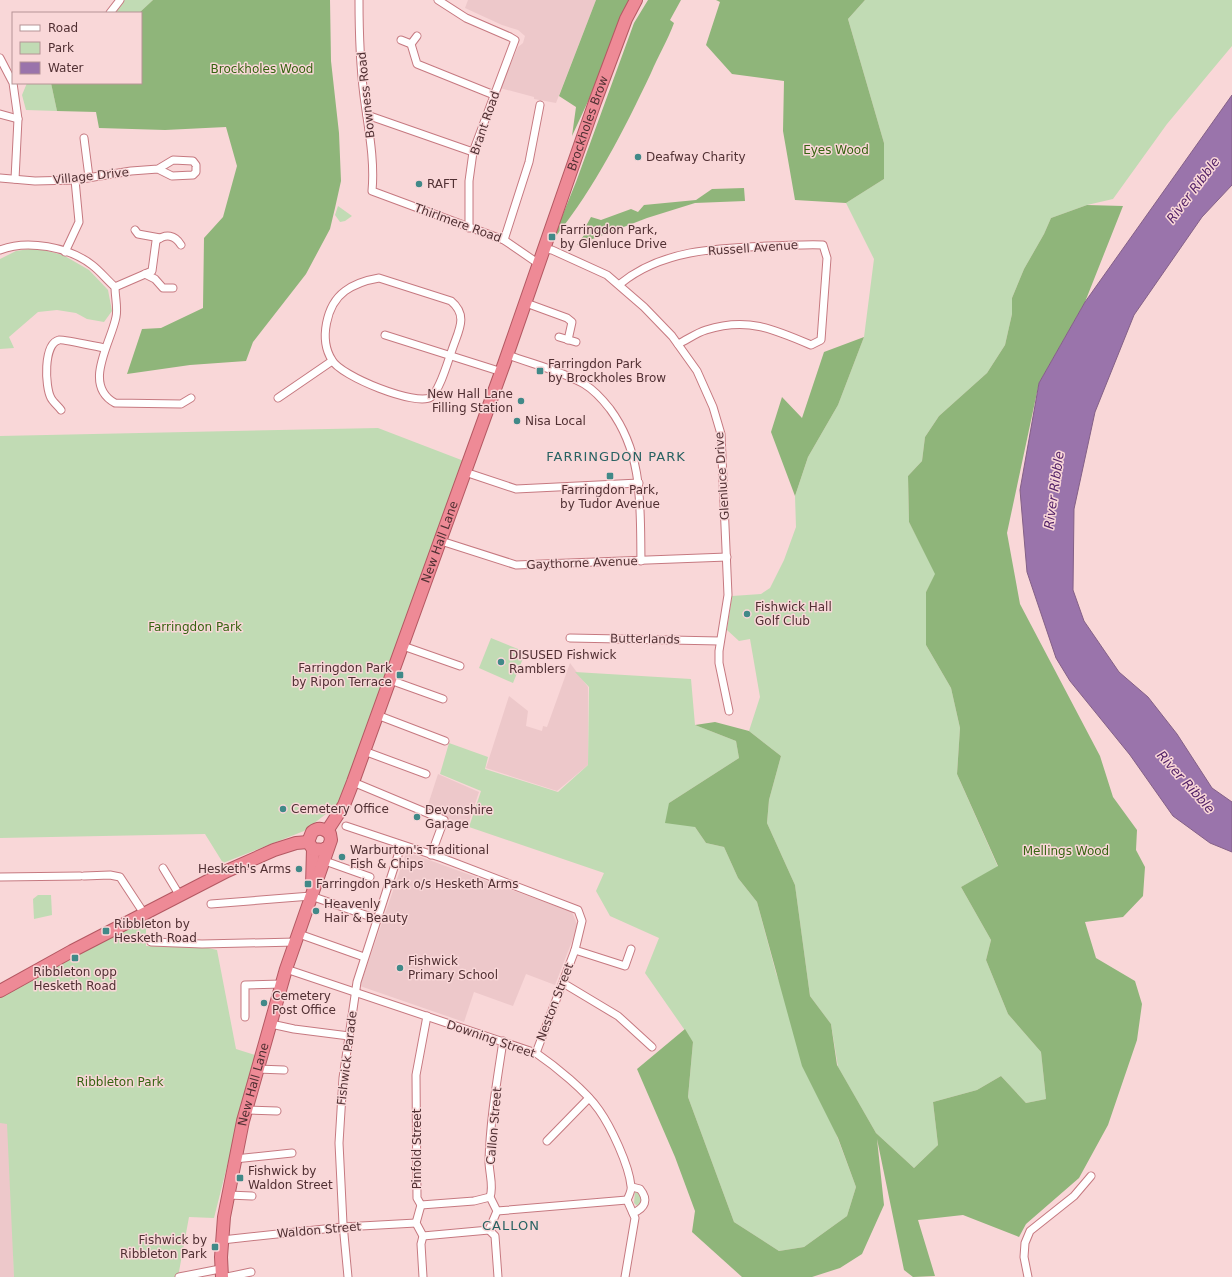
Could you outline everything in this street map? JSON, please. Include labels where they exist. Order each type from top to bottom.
[{"type":"highway","name":"Brockholes Brow","points":[[544,249],[623,26],[636,0]]},
{"type":"highway","name":"New Hall Lane","points":[[327,831],[344,805],[353,782],[502,372],[544,249]]},
{"type":"highway","points":[[321,828],[327,831],[331,838],[319,850],[310,834],[314,830],[321,828]]},
{"type":"highway","points":[[0,991],[72,951],[145,915],[227,871],[274,850],[296,843],[319,850]]},
{"type":"highway","name":"New Hall Lane","points":[[311,896],[319,850]]},
{"type":"highway","name":"New Hall Lane","points":[[223,1274],[222,1240],[228,1195],[246,1110],[286,969],[298,938],[311,896],[319,850]]},
{"type":"street","points":[[111,12],[120,0]]},
{"type":"street","name":"Bowness Road","points":[[359,0],[361,60],[371,134],[372,191]]},
{"type":"street","name":"Brant Road","points":[[438,0],[466,18],[514,38],[514,45],[473,152],[469,181],[469,228]]},
{"type":"street","points":[[410,44],[417,36]]},
{"type":"street","points":[[401,40],[410,44],[416,64],[494,95]]},
{"type":"street","points":[[0,58],[12,81]]},
{"type":"street","points":[[13,84],[18,119],[14,179]]},
{"type":"street","points":[[504,240],[529,162],[540,105]]},
{"type":"street","points":[[0,114],[18,119]]},
{"type":"street","points":[[368,115],[473,152]]},
{"type":"street","points":[[84,138],[89,177]]},
{"type":"street","name":"Village Drive","points":[[0,178],[35,181],[75,180],[158,169],[172,160],[193,161],[196,165],[196,172],[193,175],[172,176],[158,169]]},
{"type":"street","points":[[66,252],[79,222],[75,180]]},
{"type":"street","name":"Thirlmere Road","points":[[372,191],[504,240],[539,264]]},
{"type":"street","points":[[135,230],[138,234],[160,238],[173,236],[177,238],[181,245]]},
{"type":"street","points":[[115,287],[152,271],[156,241],[160,238]]},
{"type":"street","points":[[0,250],[16,245],[33,244],[66,252],[91,264],[115,287],[116,318],[105,348],[100,378],[101,391],[107,399],[115,403],[180,404],[191,398]]},
{"type":"street","name":"Russell Avenue","points":[[620,284],[635,272],[660,261],[682,255],[722,248],[823,246],[827,258],[821,340],[811,345],[770,328],[737,323],[705,330],[678,344]]},
{"type":"street","name":"Glenluce Drive","points":[[544,249],[552,250],[575,260],[607,275],[620,284],[644,307],[678,344],[697,371],[713,407],[721,434],[728,595],[720,641],[719,663],[729,711]]},
{"type":"street","points":[[145,274],[155,279],[163,288],[174,288]]},
{"type":"street","points":[[379,278],[451,301],[461,312],[460,325],[449,357],[436,392],[430,398],[424,400],[414,399],[362,382],[332,361],[328,350],[326,329],[328,316],[335,303],[344,292],[365,280],[379,278]]},
{"type":"street","points":[[526,303],[567,318],[572,322],[568,340]]},
{"type":"street","points":[[385,335],[449,357],[502,372]]},
{"type":"street","points":[[559,337],[576,342]]},
{"type":"street","points":[[62,410],[52,399],[47,380],[48,354],[51,345],[58,340],[65,340],[105,348]]},
{"type":"street","points":[[508,355],[574,379],[591,389],[606,404],[621,424],[632,450],[639,483],[641,561]]},
{"type":"street","points":[[278,398],[332,361]]},
{"type":"street","points":[[465,472],[516,489],[639,483]]},
{"type":"street","name":"Gaythorne Avenue","points":[[440,540],[516,566],[727,557]]},
{"type":"street","name":"Butterlands","points":[[570,638],[720,641]]},
{"type":"street","points":[[403,646],[460,666]]},
{"type":"street","points":[[390,680],[443,699]]},
{"type":"street","points":[[377,715],[445,741]]},
{"type":"street","points":[[364,751],[426,774]]},
{"type":"street","points":[[346,826],[431,855],[444,820],[353,782]]},
{"type":"street","name":"Fishwick Parade","points":[[348,1277],[343,1227],[339,1144],[343,1078],[355,992],[364,957],[401,846]]},
{"type":"street","points":[[319,850],[370,877]]},
{"type":"street","name":"Neston Street","points":[[431,855],[578,910],[582,922],[575,950],[536,1053]]},
{"type":"street","points":[[163,868],[180,896]]},
{"type":"street","points":[[0,877],[110,875],[120,877],[145,915]]},
{"type":"street","points":[[211,904],[311,896],[376,919]]},
{"type":"street","points":[[151,942],[202,944],[298,938],[364,957]]},
{"type":"street","points":[[575,950],[625,966],[631,949]]},
{"type":"street","name":"Downing Street","points":[[286,969],[536,1053],[548,1061],[600,1110],[620,1149],[632,1187]]},
{"type":"street","points":[[563,983],[618,1016],[652,1047]]},
{"type":"street","points":[[245,1017],[245,985],[282,984]]},
{"type":"street","name":"Pinfold Street","points":[[416,1223],[421,1205],[417,1198],[416,1075],[427,1016]]},
{"type":"street","points":[[271,1024],[294,1029],[349,1036]]},
{"type":"street","name":"Callon Street","points":[[497,1211],[490,1197],[492,1192],[489,1162],[495,1098],[503,1041]]},
{"type":"street","points":[[257,1069],[284,1070]]},
{"type":"street","points":[[547,1141],[589,1098]]},
{"type":"street","points":[[246,1110],[277,1111]]},
{"type":"street","points":[[235,1159],[292,1153]]},
{"type":"street","points":[[1028,1277],[1024,1257],[1025,1243],[1030,1231],[1074,1196],[1091,1176]]},
{"type":"street","points":[[625,1277],[635,1218],[627,1200],[632,1187],[640,1189],[646,1198],[645,1203],[640,1210],[633,1213]]},
{"type":"street","points":[[228,1195],[252,1196]]},
{"type":"street","points":[[421,1205],[474,1201],[490,1197]]},
{"type":"street","points":[[489,1230],[497,1211],[627,1200]]},
{"type":"street","points":[[416,1223],[423,1236],[421,1244],[424,1277]]},
{"type":"street","name":"Waldon Street","points":[[222,1240],[343,1227],[416,1223]]},
{"type":"street","points":[[423,1236],[489,1230]]},
{"type":"street","points":[[489,1230],[494,1236],[498,1277]]},
{"type":"street","points":[[179,1277],[251,1272]]},
{"type":"shaded area","points":[[468,0],[596,0],[556,103],[534,99],[534,97],[500,88],[518,47],[523,43],[525,36],[518,30],[502,25],[465,8]]},
{"type":"shaded area","points":[[570,663],[588,687],[588,765],[557,791],[486,768],[509,696],[528,711],[526,726],[542,731],[543,726],[547,727]]},
{"type":"shaded area","points":[[438,774],[479,792],[468,825],[426,811]]},
{"type":"shaded area","points":[[406,853],[410,853],[572,912],[577,924],[576,931],[555,985],[526,974],[513,1006],[474,992],[464,1022],[360,986]]},
{"type":"shaded area","points":[[0,1122],[10,1122],[14,1277],[0,1277]]},
{"type":"green space","points":[[124,0],[153,0],[140,12],[115,12]]},
{"type":"green space","name":"Brockholes Wood","points":[[153,0],[330,0],[331,61],[339,133],[341,181],[330,229],[306,274],[253,342],[246,361],[190,365],[127,374],[142,329],[161,328],[203,308],[204,238],[223,217],[237,166],[226,127],[165,130],[99,128],[96,112],[57,111],[51,84],[142,84],[142,12],[140,12]]},
{"type":"green space","points":[[596,0],[637,0],[626,19],[572,136],[576,107],[559,96]]},
{"type":"green space","points":[[648,0],[681,0],[670,20],[674,23],[669,36],[608,158],[584,198],[556,236],[557,229],[576,182],[634,23]]},
{"type":"green space","name":"Eyes Wood","points":[[716,0],[865,0],[848,19],[884,143],[884,179],[846,203],[795,200],[783,131],[784,81],[732,74],[706,45],[720,2]]},
{"type":"green space","points":[[865,0],[1232,0],[1232,46],[1167,124],[1113,199],[1087,205],[1051,218],[1044,234],[1024,269],[1012,298],[1012,314],[1005,345],[987,373],[939,416],[925,437],[922,461],[908,476],[909,522],[936,574],[926,592],[926,645],[951,688],[960,728],[957,774],[998,867],[961,887],[991,940],[986,960],[1008,1014],[1041,1052],[1046,1099],[1026,1103],[1001,1076],[977,1090],[933,1102],[938,1145],[914,1168],[876,1133],[838,1067],[831,1024],[810,996],[795,885],[767,823],[769,800],[781,756],[749,731],[760,697],[750,639],[739,641],[727,630],[732,596],[761,594],[770,588],[784,560],[796,527],[795,496],[808,457],[838,405],[864,337],[874,259],[846,203],[884,179],[884,143],[848,19]]},
{"type":"green space","points":[[27,84],[51,84],[57,111],[26,110],[22,95]]},
{"type":"green space","points":[[744,188],[745,201],[695,203],[647,218],[577,245],[589,228],[586,226],[591,217],[601,220],[631,209],[638,212],[644,205],[696,200],[712,189]]},
{"type":"green space","name":"Mellings Wood","points":[[1087,205],[1123,206],[1085,302],[1039,383],[1007,533],[1020,604],[1100,756],[1113,797],[1137,830],[1136,850],[1145,867],[1143,896],[1123,917],[1085,922],[1096,958],[1135,981],[1142,1004],[1137,1040],[1108,1125],[1079,1178],[1026,1224],[1019,1237],[963,1215],[918,1220],[935,1276],[913,1277],[904,1270],[877,1139],[884,1205],[862,1254],[840,1268],[812,1277],[742,1277],[692,1232],[695,1211],[675,1157],[637,1069],[685,1029],[693,1042],[688,1097],[734,1222],[779,1251],[804,1247],[847,1216],[856,1187],[838,1138],[802,1066],[757,902],[738,878],[724,847],[706,843],[695,827],[665,823],[669,803],[739,758],[736,741],[695,725],[715,722],[749,731],[781,756],[769,800],[767,823],[795,885],[810,996],[831,1024],[837,1065],[876,1133],[914,1168],[938,1145],[933,1102],[977,1090],[1001,1076],[1026,1103],[1046,1099],[1041,1052],[1008,1014],[986,960],[991,940],[961,887],[998,866],[957,774],[960,728],[951,688],[926,645],[926,592],[935,574],[909,522],[908,476],[922,461],[925,437],[939,416],[987,373],[1005,345],[1012,314],[1012,298],[1024,269],[1044,234],[1051,218]]},
{"type":"green space","points":[[338,206],[352,216],[345,221],[340,222],[335,215]]},
{"type":"green space","points":[[36,248],[63,255],[89,270],[108,290],[112,311],[104,322],[87,319],[76,313],[57,310],[38,312],[9,337],[14,348],[0,349],[0,259],[16,251]]},
{"type":"green space","points":[[864,337],[838,405],[808,457],[795,496],[771,432],[782,397],[802,418],[824,352]]},
{"type":"green space","name":"Farringdon Park","points":[[378,428],[464,461],[339,804],[304,831],[223,863],[205,834],[0,838],[0,436]]},
{"type":"green space","name":"DISUSED Fishwick Ramblers","points":[[491,638],[523,651],[524,656],[513,683],[479,668]]},
{"type":"green space","points":[[575,672],[691,679],[695,725],[736,741],[739,758],[669,803],[695,827],[706,843],[724,847],[738,878],[757,902],[776,973],[856,1187],[847,1216],[804,1247],[779,1251],[734,1222],[688,1097],[693,1042],[645,973],[659,938],[610,916],[596,891],[604,873],[469,827],[481,791],[440,774],[449,743],[488,757],[485,769],[558,792],[588,765],[589,687]]},
{"type":"green space","points":[[38,895],[51,895],[52,915],[34,919],[33,899]]},
{"type":"green space","name":"Ribbleton Park","points":[[146,919],[146,946],[204,947],[217,950],[236,1049],[255,1055],[214,1218],[189,1217],[178,1277],[14,1277],[7,1124],[0,1123],[0,996],[122,930]]},
{"type":"green space","points":[[638,1191],[643,1201],[639,1208],[634,1203],[635,1192]]},
{"type":"water","name":"River Ribble","points":[[1232,95],[1232,185],[1202,217],[1134,315],[1095,412],[1074,509],[1073,590],[1084,621],[1119,672],[1148,697],[1177,734],[1212,788],[1232,802],[1232,852],[1210,843],[1173,816],[1130,755],[1070,681],[1056,658],[1027,572],[1020,490],[1039,383],[1085,302]]},
{"type":"place","name":"Deafway Charity","points":[[638,157]]},
{"type":"place","name":"RAFT","points":[[419,184]]},
{"type":"place","name":"Farringdon Park, by Glenluce Drive","points":[[552,237]]},
{"type":"place","name":"Farringdon Park by Brockholes Brow","points":[[540,371]]},
{"type":"place","name":"New Hall Lane Filling Station","points":[[521,401]]},
{"type":"place","name":"Nisa Local","points":[[517,421]]},
{"type":"place","name":"Farringdon Park, by Tudor Avenue","points":[[610,476]]},
{"type":"place","name":"Fishwick Hall Golf Club","points":[[747,614]]},
{"type":"place","name":"DISUSED Fishwick Ramblers","points":[[501,662]]},
{"type":"place","name":"Farringdon Park by Ripon Terrace","points":[[400,675]]},
{"type":"place","name":"Cemetery Office","points":[[283,809]]},
{"type":"place","name":"Devonshire Garage","points":[[417,817]]},
{"type":"place","name":"Warburton's Traditional Fish & Chips","points":[[342,857]]},
{"type":"place","name":"Hesketh's Arms","points":[[299,869]]},
{"type":"place","name":"Farringdon Park o/s Hesketh Arms","points":[[308,884]]},
{"type":"place","name":"Heavenly Hair & Beauty","points":[[316,911]]},
{"type":"place","name":"Ribbleton by Hesketh Road","points":[[106,931]]},
{"type":"place","name":"Ribbleton opp Hesketh Road","points":[[75,958]]},
{"type":"place","name":"Fishwick Primary School","points":[[400,968]]},
{"type":"place","name":"Cemetery Post Office","points":[[264,1003]]},
{"type":"place","name":"Fishwick by Waldon Street","points":[[240,1178]]},
{"type":"place","name":"Fishwick by Ribbleton Park","points":[[215,1247]]},
{"type":"district","name":"FARRINGDON PARK","points":[[616,456]]},
{"type":"district","name":"CALLON","points":[[511,1225]]}]
